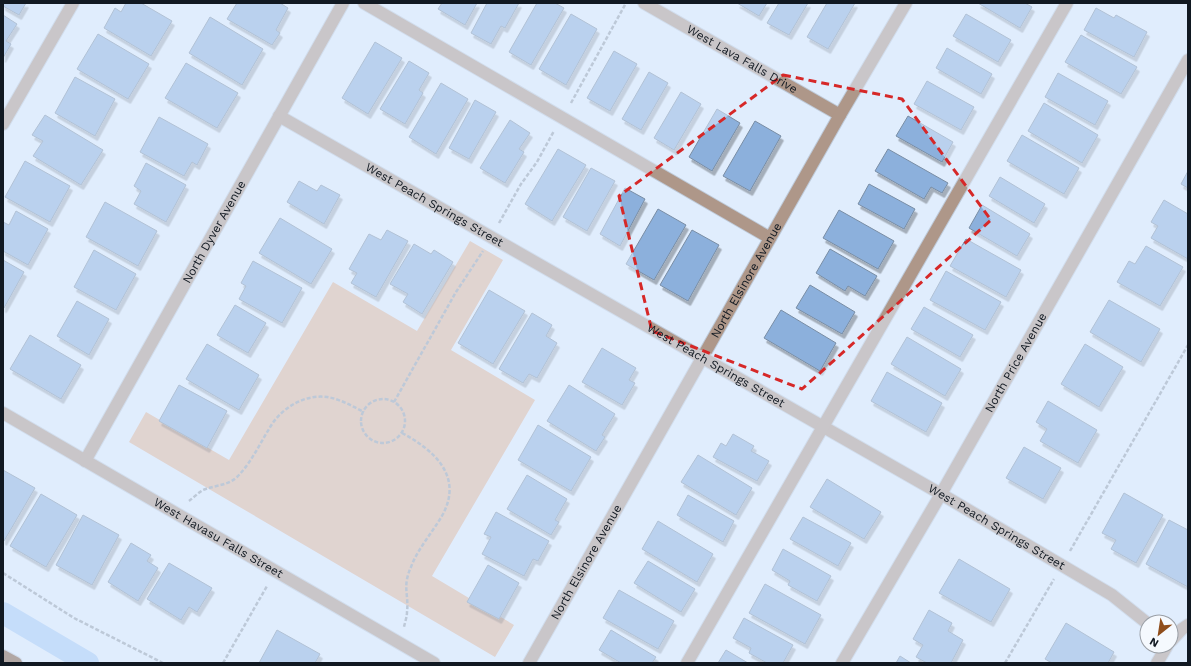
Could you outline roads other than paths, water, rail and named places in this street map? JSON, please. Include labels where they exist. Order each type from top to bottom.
[{"type":"main road","points":[[3,656],[16,663]]},
{"type":"street","points":[[3,124],[73,3]]},
{"type":"street","name":"North Dyver Avenue","points":[[85,461],[343,3]]},
{"type":"street","points":[[364,3],[770,238]]},
{"type":"street","name":"West Lava Falls Drive","points":[[644,3],[840,115]]},
{"type":"street","name":"North Elsinore Avenue","points":[[529,663],[840,115],[906,3]]},
{"type":"street","points":[[687,663],[1067,3]]},
{"type":"street","name":"North Price Avenue","points":[[842,663],[941,494],[1188,60]]},
{"type":"street","name":"West Peach Springs Street","points":[[279,116],[941,494],[1112,595],[1139,617]]},
{"type":"street","name":"West Havasu Falls Street","points":[[3,413],[434,663]]},
{"type":"street","points":[[1179,632],[1188,626]]},
{"type":"street","points":[[1157,663],[1162,654]]},
{"type":"waterway","points":[[3,613],[88,663]]}]
